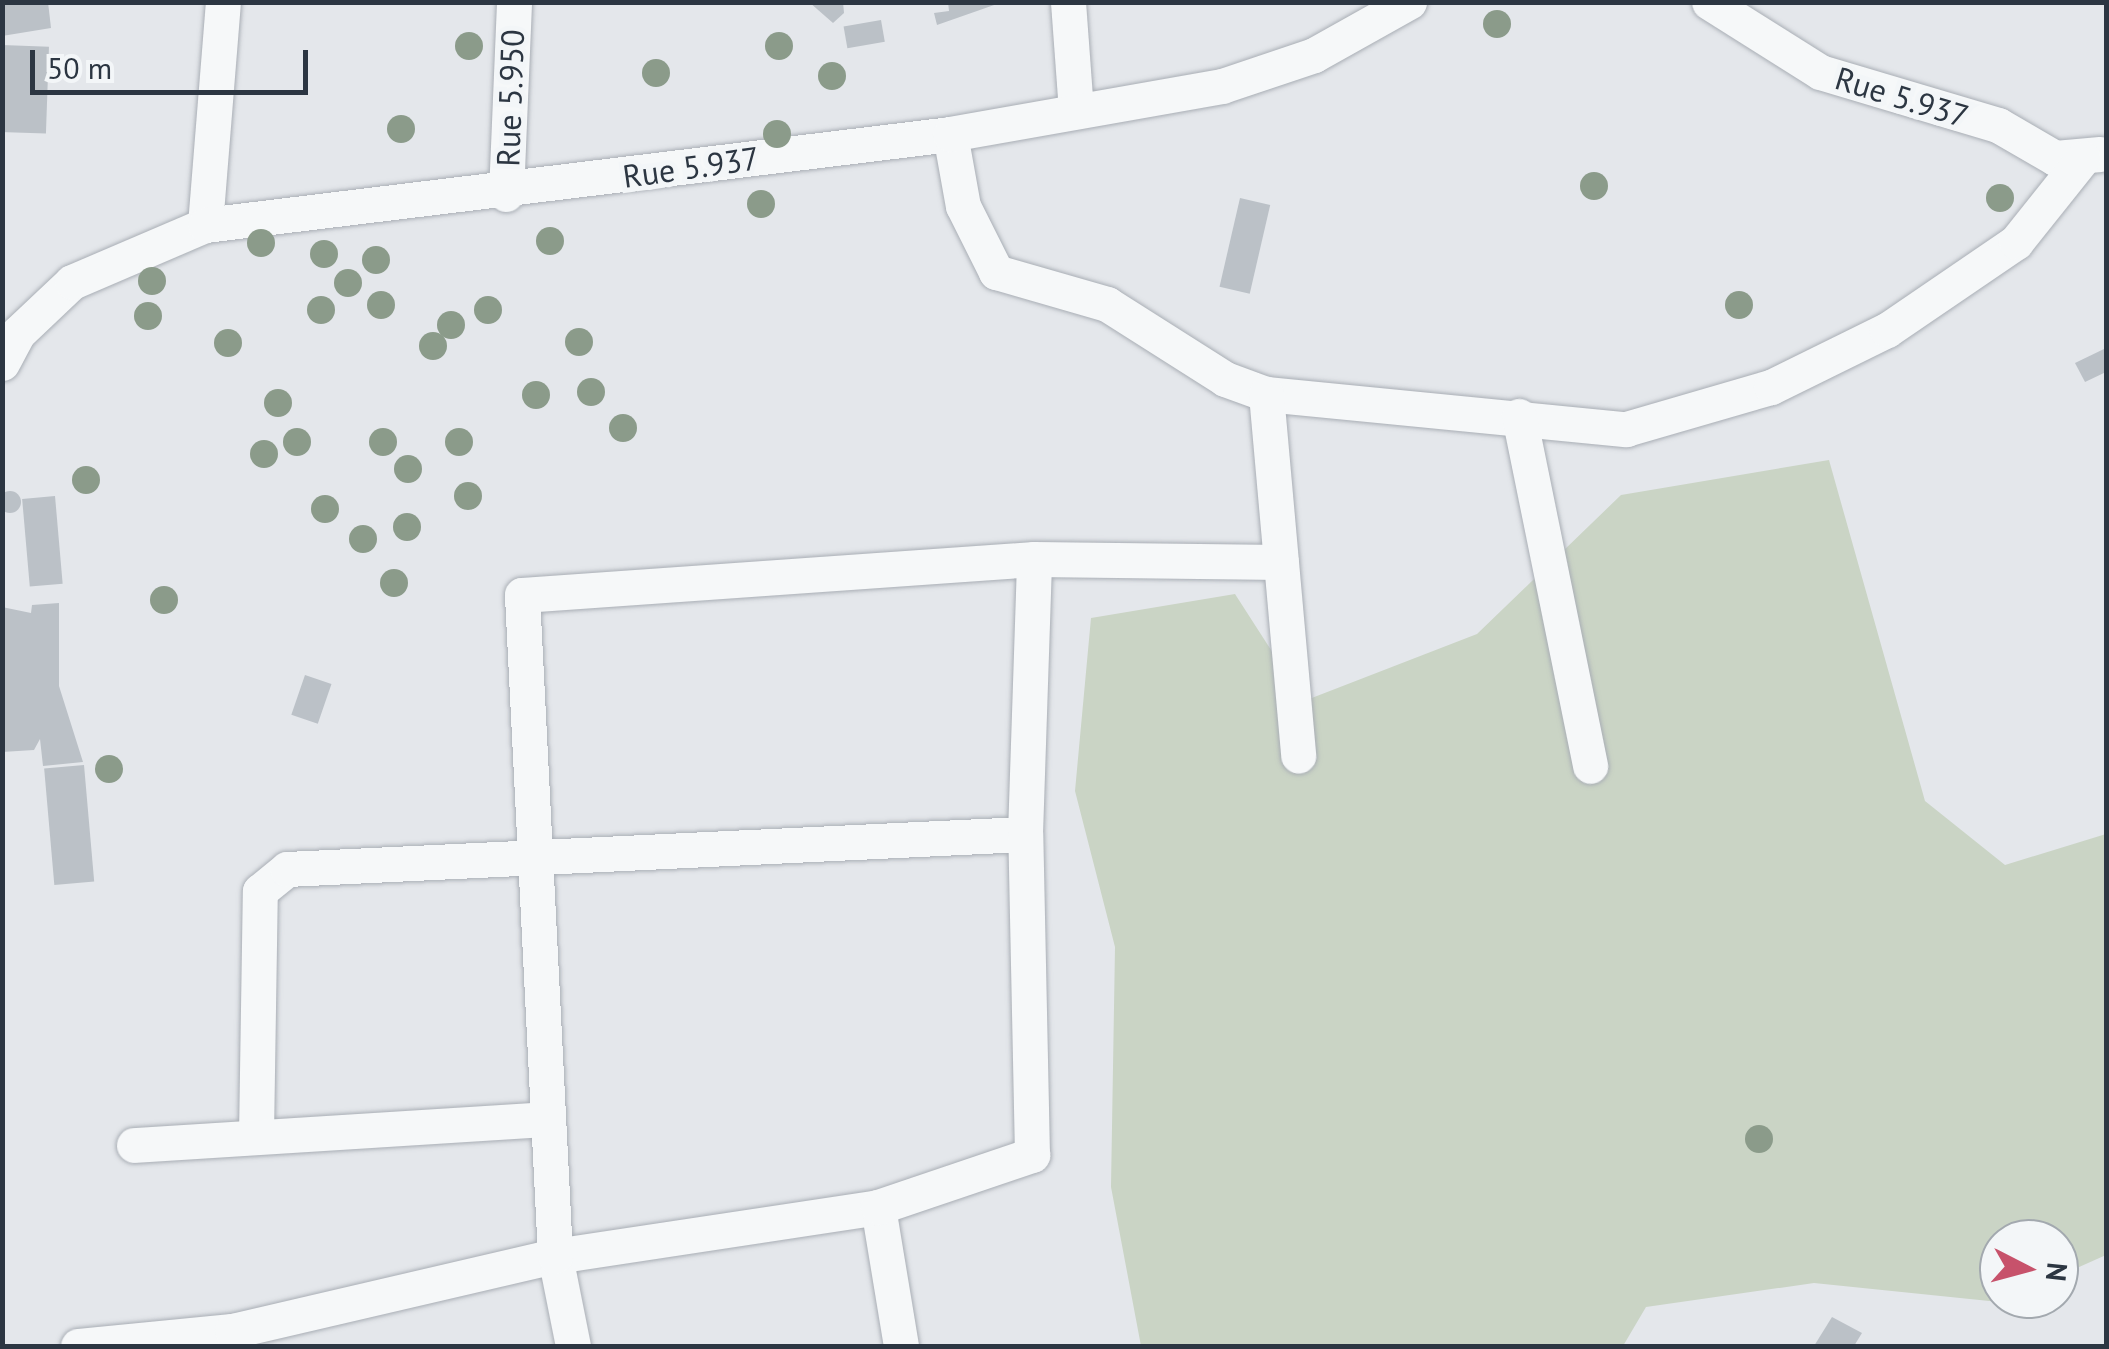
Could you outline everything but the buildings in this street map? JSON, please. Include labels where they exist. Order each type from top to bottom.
[{"type":"street","points":[[205,225],[222,2]]},
{"type":"street","name":"Rue 5.950","points":[[506,194],[514,2]]},
{"type":"street","points":[[1068,2],[1076,111]]},
{"type":"street","name":"Rue 5.937","points":[[8,338],[72,282],[205,225],[506,194],[950,134],[1076,111],[1275,72],[1409,2]]},
{"type":"street","name":"Rue 5.937","points":[[1708,2],[1785,58],[1998,125],[2055,158],[2095,155]]},
{"type":"street","points":[[950,134],[963,206],[996,272],[1107,304],[1225,379],[1266,394],[1656,427],[1771,387],[1887,330],[2016,242],[2095,155]]},
{"type":"street","points":[[1266,394],[1298,756]]},
{"type":"street","points":[[1518,416],[1590,766]]},
{"type":"street","points":[[573,1346],[555,1256],[522,595],[1034,559],[1281,562]]},
{"type":"street","points":[[78,1346],[234,1339],[555,1256],[878,1207],[1032,1155],[1025,834],[1034,559]]},
{"type":"street","points":[[256,1136],[260,891],[270,877],[532,855],[1025,834]]},
{"type":"street","points":[[134,1145],[547,1119]]},
{"type":"street","points":[[878,1207],[902,1346]]},
{"type":"green space","points":[[1829,460],[1925,801],[2005,865],[2106,834],[2106,1255],[2079,1267],[2079,1219],[1979,1219],[1979,1300],[1814,1283],[1646,1307],[1623,1346],[1141,1346],[1111,1187],[1115,947],[1075,791],[1091,618],[1235,594],[1304,701],[1477,634],[1621,495]]}]
